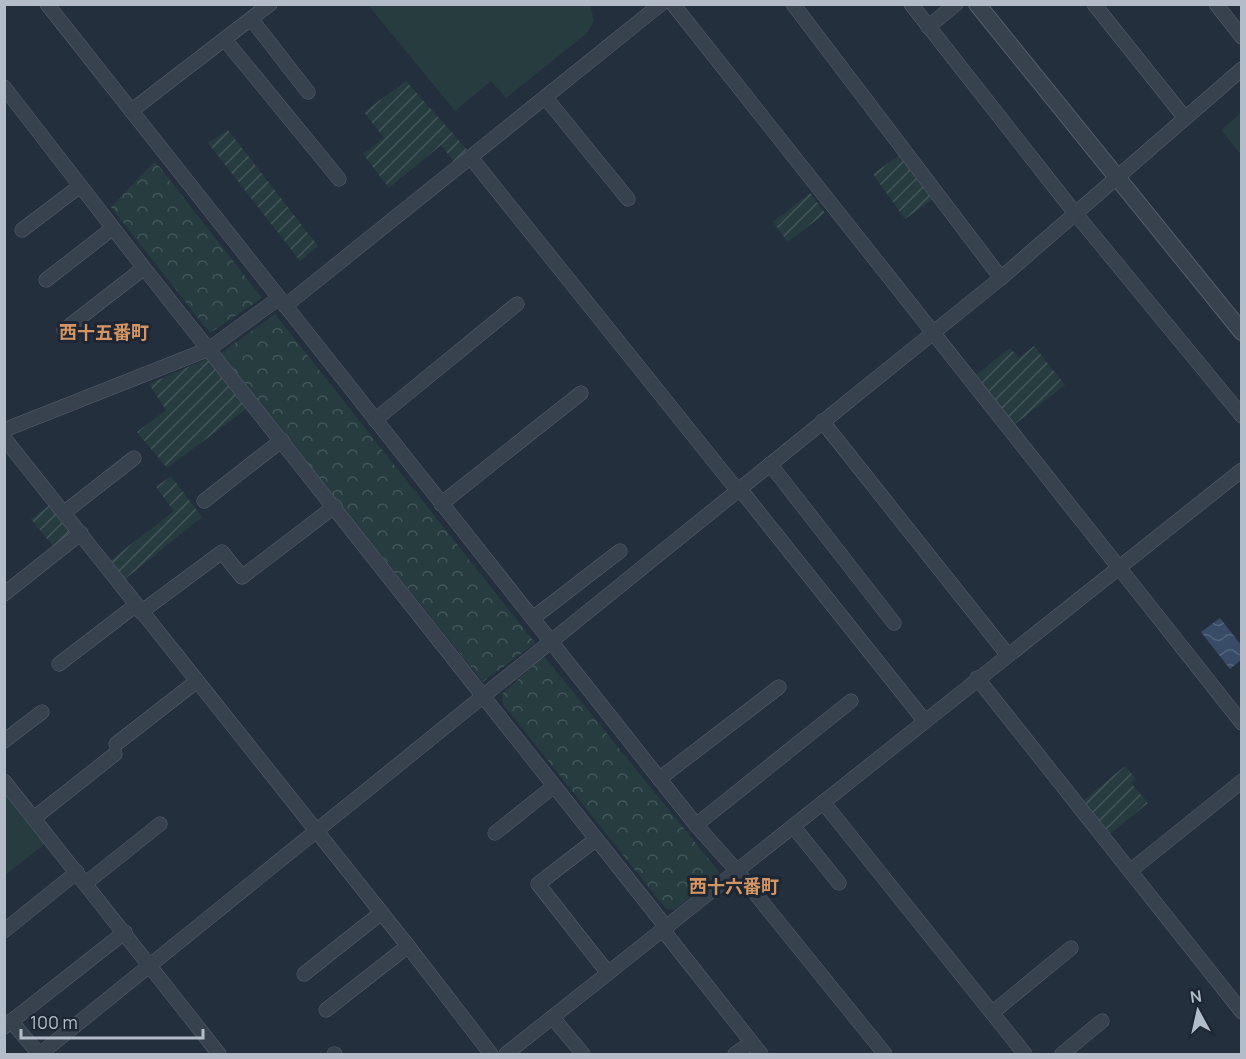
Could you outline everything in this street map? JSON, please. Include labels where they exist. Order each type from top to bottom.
[{"type":"street","points":[[46,4],[659,779],[885,1054]]},
{"type":"street","points":[[131,111],[270,4]]},
{"type":"street","points":[[4,430],[209,350],[282,302],[472,159],[545,97],[662,4]]},
{"type":"street","points":[[673,4],[931,333],[1242,723]]},
{"type":"street","points":[[793,4],[1001,278]]},
{"type":"street","points":[[911,4],[1075,213],[1242,416]]},
{"type":"street","points":[[928,27],[956,4]]},
{"type":"street","points":[[977,4],[1242,332]]},
{"type":"street","points":[[1094,4],[1185,118]]},
{"type":"street","points":[[1216,4],[1242,37]]},
{"type":"street","points":[[252,20],[308,92]]},
{"type":"street","points":[[226,40],[339,179]]},
{"type":"street","points":[[125,932],[8,1024],[39,1054],[1001,278],[1242,69]]},
{"type":"street","points":[[4,87],[209,350],[484,695],[761,1054]]},
{"type":"street","points":[[545,97],[628,199]]},
{"type":"street","points":[[472,159],[924,720]]},
{"type":"street","points":[[22,230],[80,186]]},
{"type":"street","points":[[46,280],[113,228]]},
{"type":"street","points":[[64,330],[144,267]]},
{"type":"street","points":[[375,420],[517,304]]},
{"type":"street","points":[[441,504],[580,393]]},
{"type":"street","points":[[822,421],[1007,654]]},
{"type":"street","points":[[4,438],[65,512],[491,1054]]},
{"type":"street","points":[[204,501],[282,440]]},
{"type":"street","points":[[65,512],[134,458]]},
{"type":"street","points":[[770,464],[894,623]]},
{"type":"street","points":[[506,1054],[1007,654],[1119,569],[1242,470]]},
{"type":"street","points":[[59,664],[222,552],[242,577],[335,506]]},
{"type":"street","points":[[4,594],[81,533]]},
{"type":"street","points":[[533,618],[620,551]]},
{"type":"street","points":[[977,678],[1242,1012]]},
{"type":"street","points":[[34,818],[197,681]]},
{"type":"street","points":[[659,779],[779,687]]},
{"type":"street","points":[[696,825],[851,701]]},
{"type":"street","points":[[4,741],[42,712]]},
{"type":"street","points":[[4,781],[219,1054]]},
{"type":"street","points":[[1130,871],[1242,781]]},
{"type":"street","points":[[495,833],[554,786]]},
{"type":"street","points":[[823,802],[1025,1054]]},
{"type":"street","points":[[86,884],[160,824]]},
{"type":"street","points":[[793,826],[839,883]]},
{"type":"street","points":[[596,840],[538,884],[608,973]]},
{"type":"street","points":[[4,931],[77,872]]},
{"type":"street","points":[[304,974],[381,913]]},
{"type":"street","points":[[326,1010],[408,946]]},
{"type":"street","points":[[992,1013],[1071,948]]},
{"type":"street","points":[[553,1018],[583,1054]]},
{"type":"street","points":[[1062,1054],[1102,1021]]},
{"type":"street","points":[[735,1054],[752,1043]]},
{"type":"green space","points":[[368,5],[590,5],[594,21],[587,33],[506,98],[491,81],[455,111]]},
{"type":"green space","points":[[406,81],[470,153],[455,163],[441,145],[389,188],[363,154],[384,138],[364,112]]},
{"type":"green space","points":[[1241,113],[1241,155],[1221,130]]},
{"type":"green space","points":[[228,130],[318,246],[300,261],[208,143]]},
{"type":"green space","points":[[901,154],[934,198],[905,219],[873,174]]},
{"type":"green space","points":[[155,161],[262,298],[210,333],[111,207]]},
{"type":"green space","points":[[810,193],[825,213],[788,242],[773,222]]},
{"type":"green space","points":[[275,314],[535,643],[483,682],[220,354]]},
{"type":"green space","points":[[1034,346],[1065,385],[1015,424],[976,375],[1010,348],[1019,358]]},
{"type":"green space","points":[[211,357],[249,407],[167,468],[137,432],[166,410],[149,384]]},
{"type":"green space","points":[[171,476],[202,517],[125,579],[111,560],[174,511],[156,487]]},
{"type":"green space","points":[[50,505],[70,529],[69,534],[53,546],[31,519]]},
{"type":"green space","points":[[544,656],[720,873],[674,910],[666,909],[503,704],[502,694]]},
{"type":"green space","points":[[1125,766],[1136,779],[1131,783],[1148,803],[1110,834],[1083,801]]},
{"type":"green space","points":[[5,792],[45,844],[5,875]]},
{"type":"water","points":[[1220,618],[1241,645],[1241,660],[1230,669],[1201,632]]},
{"type":"district","name":"西十五番町","points":[[104,333]]},
{"type":"district","name":"西十六番町","points":[[734,887]]}]
